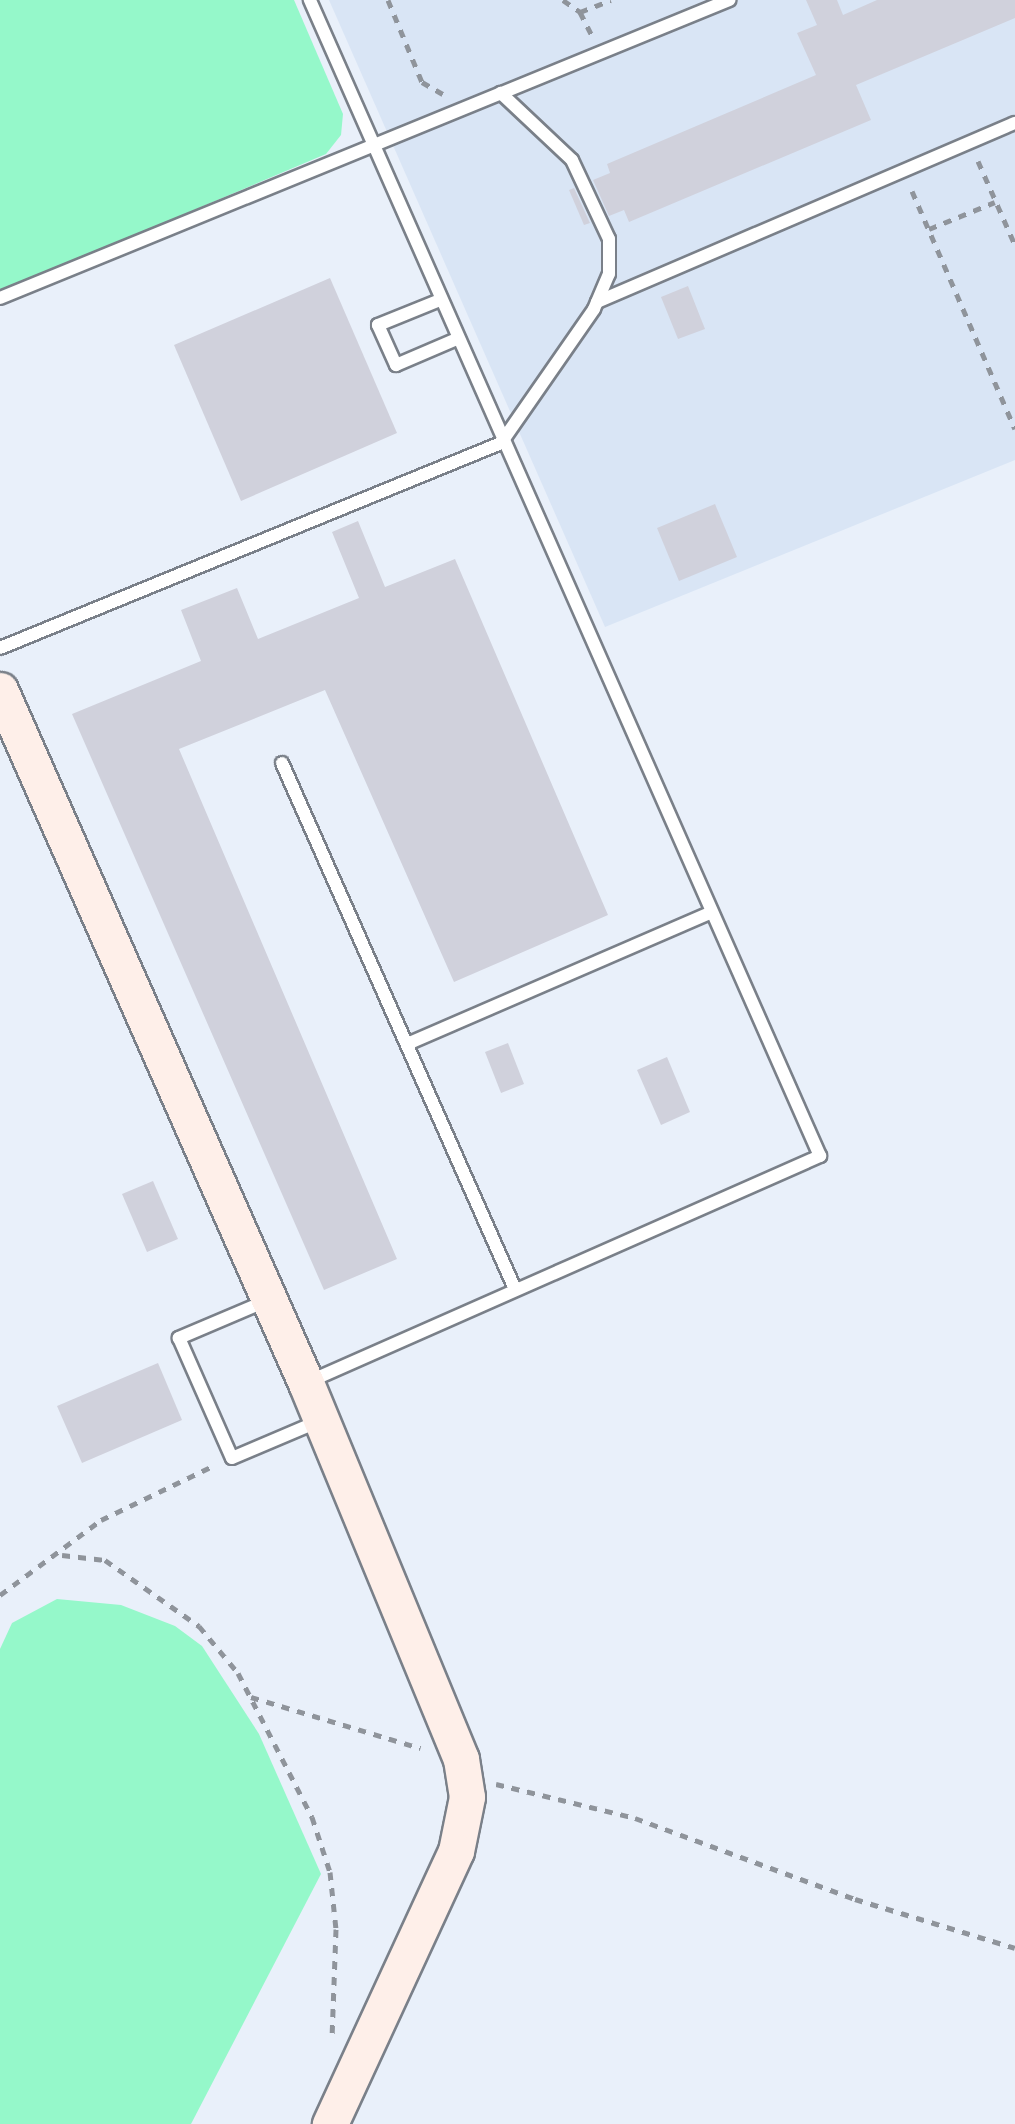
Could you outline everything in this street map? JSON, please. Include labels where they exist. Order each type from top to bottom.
[{"type":"street","points":[[0,690],[306,1383],[464,1776],[465,1815],[456,1851],[330,2124]]},
{"type":"lane","points":[[306,1383],[820,1156],[501,443],[310,0]]},
{"type":"lane","points":[[0,298],[729,0]]},
{"type":"lane","points":[[0,648],[501,443],[597,302],[608,274],[609,239],[594,199],[551,134],[501,94]]},
{"type":"lane","points":[[597,302],[1015,122]]},
{"type":"lane","points":[[440,300],[378,325],[396,365],[458,339]]},
{"type":"lane","points":[[282,764],[515,1289]]},
{"type":"lane","points":[[407,1044],[712,912]]},
{"type":"lane","points":[[268,1300],[179,1338],[232,1458],[321,1420]]},
{"type":"path","points":[[388,0],[422,82]]},
{"type":"path","points":[[563,0],[580,12],[592,36]]},
{"type":"path","points":[[580,12],[611,0]]},
{"type":"path","points":[[973,149],[1015,245]]},
{"type":"path","points":[[906,177],[1015,428]]},
{"type":"path","points":[[928,230],[996,201]]},
{"type":"path","points":[[0,1595],[142,1495],[232,1458]]},
{"type":"path","points":[[62,1555],[105,1560],[198,1626],[250,1697],[312,1817],[330,1872],[336,1929],[332,2047]]},
{"type":"path","points":[[250,1697],[430,1750],[464,1776],[634,1818],[854,1899],[1015,1948]]},
{"type":"shaded area","points":[[329,0],[1015,0],[1015,460],[605,627]]},
{"type":"green space","points":[[0,0],[294,0],[343,114],[341,135],[326,154],[0,292]]},
{"type":"green space","points":[[57,1599],[121,1605],[175,1626],[202,1646],[259,1734],[321,1874],[191,2124],[0,2124],[0,1649],[12,1623]]},
{"type":"building","points":[[806,0],[837,0],[843,15],[877,0],[1015,0],[1015,18],[856,85],[871,120],[629,222],[624,210],[609,216],[593,180],[610,173],[607,164],[816,75],[797,33],[817,25]]},
{"type":"building","points":[[574,188],[590,223],[584,225],[569,190]]},
{"type":"building","points":[[330,278],[397,433],[241,501],[174,345]]},
{"type":"building","points":[[688,286],[705,329],[678,339],[661,297]]},
{"type":"building","points":[[715,504],[737,557],[679,581],[657,528]]},
{"type":"building","points":[[358,521],[385,587],[455,559],[608,915],[454,982],[325,690],[179,749],[397,1259],[324,1290],[72,714],[201,661],[181,610],[237,588],[258,639],[359,598],[332,532]]},
{"type":"building","points":[[508,1043],[524,1084],[501,1093],[485,1052]]},
{"type":"building","points":[[667,1057],[690,1112],[661,1125],[637,1070]]},
{"type":"building","points":[[153,1181],[178,1239],[147,1252],[122,1194]]},
{"type":"building","points":[[158,1363],[182,1420],[82,1463],[57,1406]]}]
